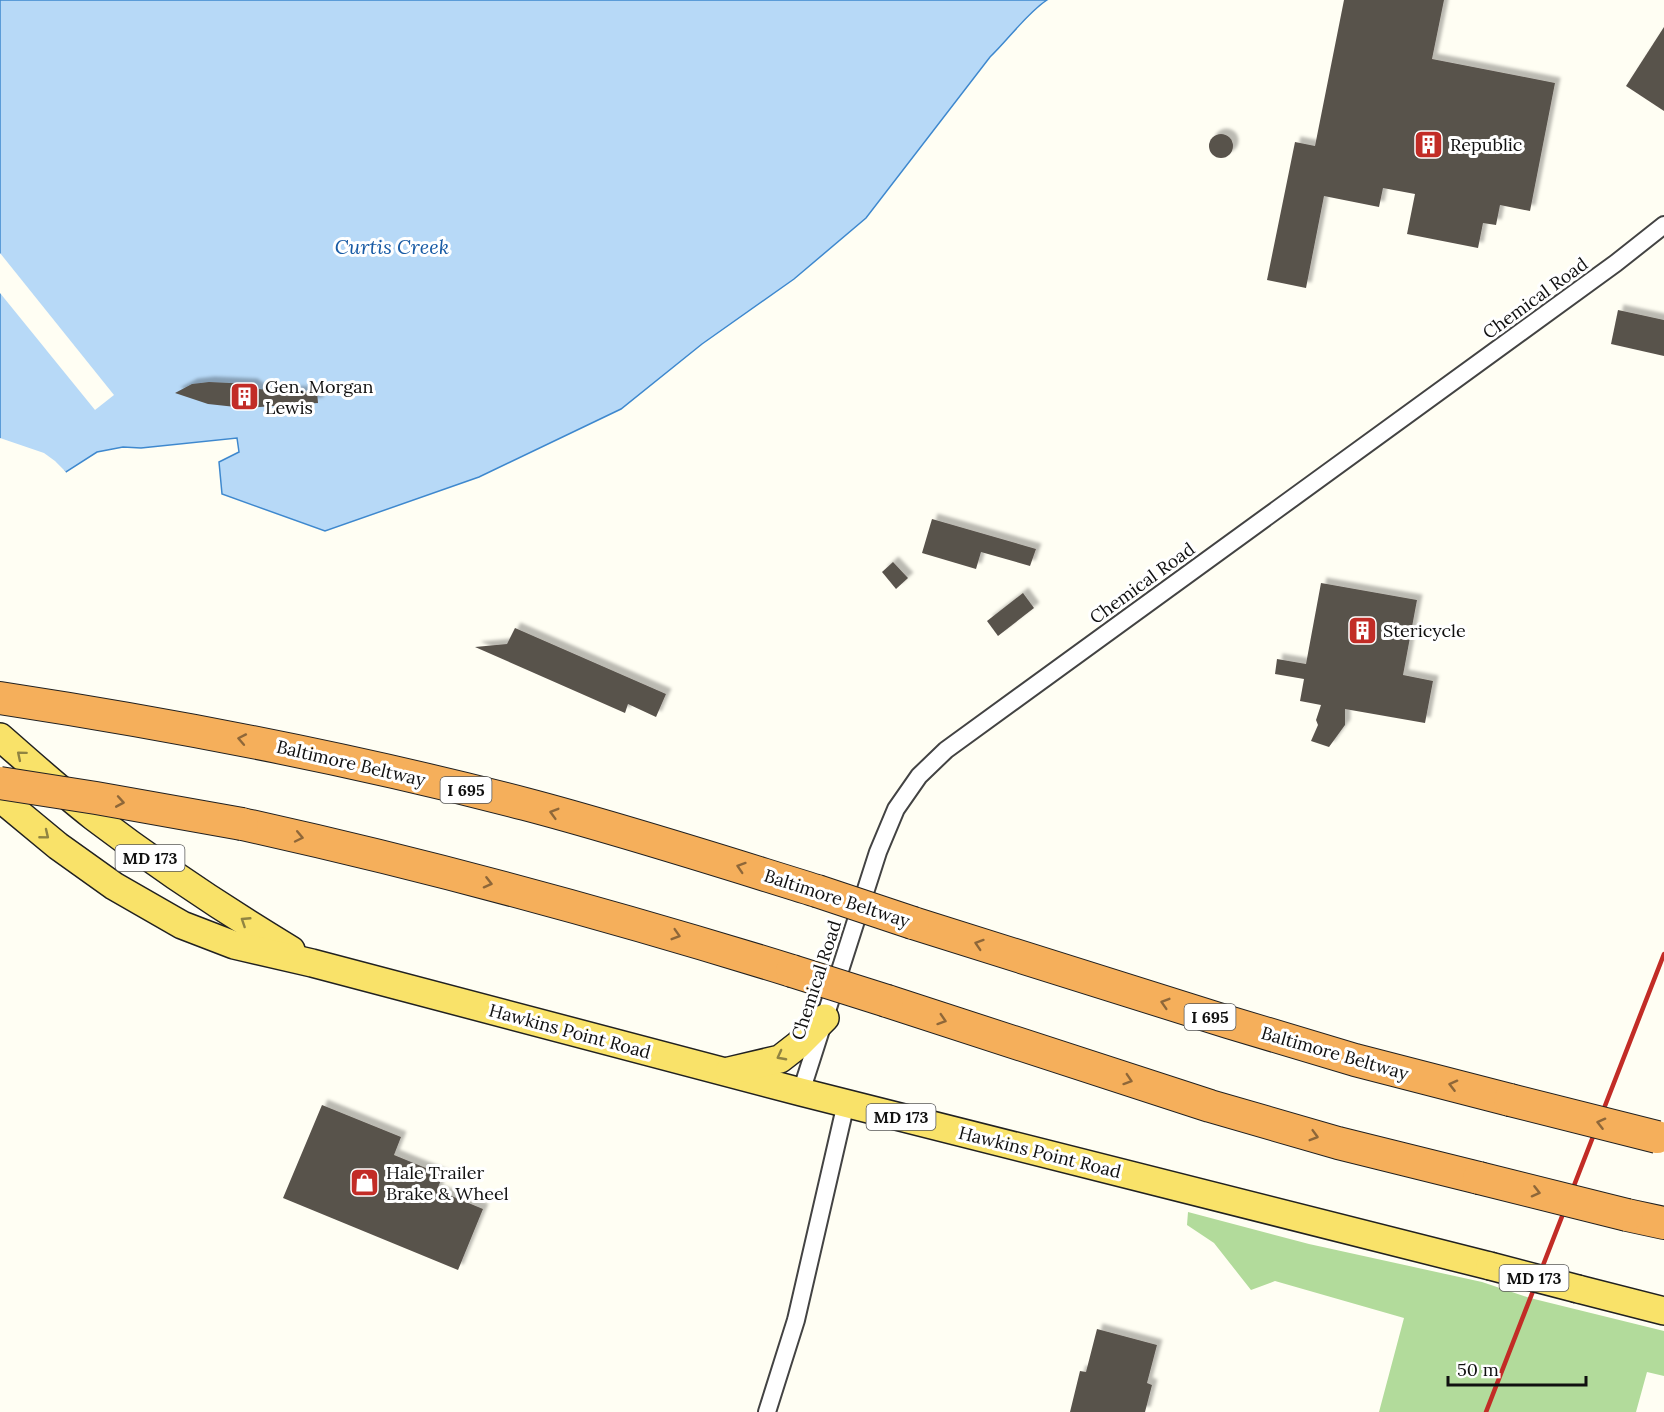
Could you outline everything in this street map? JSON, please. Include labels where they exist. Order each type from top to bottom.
[{"type":"highway","name":"Baltimore Beltway","points":[[0,698],[107,714],[252,741],[373,767],[525,804],[678,847],[1228,1023],[1355,1060],[1661,1138]]},
{"type":"highway","points":[[0,783],[242,824],[504,886],[655,928],[1210,1106],[1338,1143],[1664,1223]]},
{"type":"main road","name":"MD 173","points":[[0,737],[92,815],[141,852],[247,923],[312,963]]},
{"type":"main road","name":"MD 173","points":[[0,798],[58,846],[114,886],[182,925],[234,945],[312,963]]},
{"type":"main road","name":"Hawkins Point Road","points":[[312,963],[801,1092],[1664,1311]]},
{"type":"main road","points":[[725,1072],[780,1059],[825,1018]]},
{"type":"street","name":"Chemical Road","points":[[801,1092],[878,852],[896,810],[919,777],[946,750],[1606,270],[1664,225]]},
{"type":"street","points":[[767,1412],[796,1320],[846,1103]]},
{"type":"green space","points":[[1188,1212],[1309,1244],[1482,1282],[1530,1298],[1664,1331],[1664,1376],[1647,1372],[1636,1412],[1379,1412],[1404,1318],[1275,1281],[1251,1290],[1214,1243],[1187,1225]]},
{"type":"water","name":"Curtis Creek","points":[[0,0],[1047,0],[1025,19],[990,57],[866,218],[794,279],[702,344],[621,409],[479,477],[325,531],[222,494],[219,462],[239,452],[237,438],[141,448],[123,447],[97,452],[66,472],[0,450]]},
{"type":"pier","points":[[0,253],[114,395],[95,410],[0,293]]},
{"type":"pier","points":[[0,438],[44,453],[66,472],[65,475],[0,453]]},
{"type":"building","name":"Republic","points":[[1344,0],[1444,0],[1432,59],[1555,83],[1530,211],[1500,205],[1496,225],[1483,223],[1478,248],[1407,234],[1415,194],[1383,188],[1379,207],[1324,196],[1306,288],[1267,280],[1295,142],[1315,146]]},
{"type":"building","points":[[1664,27],[1664,111],[1626,86]]},
{"type":"building","points":[[1216,134],[1226,134],[1233,141],[1233,151],[1226,158],[1216,158],[1209,151],[1209,141]]},
{"type":"building","points":[[1618,310],[1664,320],[1664,356],[1611,344]]},
{"type":"building","name":"Gen. Morgan Lewis","points":[[209,382],[252,384],[259,389],[276,391],[317,392],[318,403],[245,408],[208,404],[175,393],[192,384]]},
{"type":"building","points":[[932,519],[1036,549],[1030,566],[981,552],[976,569],[922,553]]},
{"type":"building","points":[[893,562],[908,578],[896,589],[882,572]]},
{"type":"building","name":"Stericycle","points":[[1321,583],[1417,600],[1403,675],[1433,681],[1425,723],[1345,709],[1345,725],[1329,747],[1311,741],[1318,725],[1316,720],[1321,705],[1300,701],[1304,679],[1275,674],[1277,659],[1306,664]]},
{"type":"building","points":[[1023,593],[1034,608],[998,636],[987,621]]},
{"type":"building","points":[[515,628],[666,694],[656,717],[628,704],[625,713],[475,647],[507,644]]},
{"type":"building","name":"Hale Trailer Brake & Wheel","points":[[322,1105],[401,1137],[394,1155],[443,1175],[437,1190],[483,1209],[458,1270],[283,1198]]},
{"type":"building","points":[[1097,1329],[1157,1345],[1147,1383],[1152,1385],[1145,1412],[1070,1412],[1080,1371],[1086,1372]]},
{"type":"railway","points":[[1486,1412],[1664,954]]},
{"type":"place","name":"Republic","points":[[1429,144]]},
{"type":"place","name":"Gen. Morgan Lewis","points":[[244,396]]},
{"type":"place","name":"Stericycle","points":[[1362,630]]},
{"type":"place","name":"Hale Trailer Brake & Wheel","points":[[365,1182]]}]
